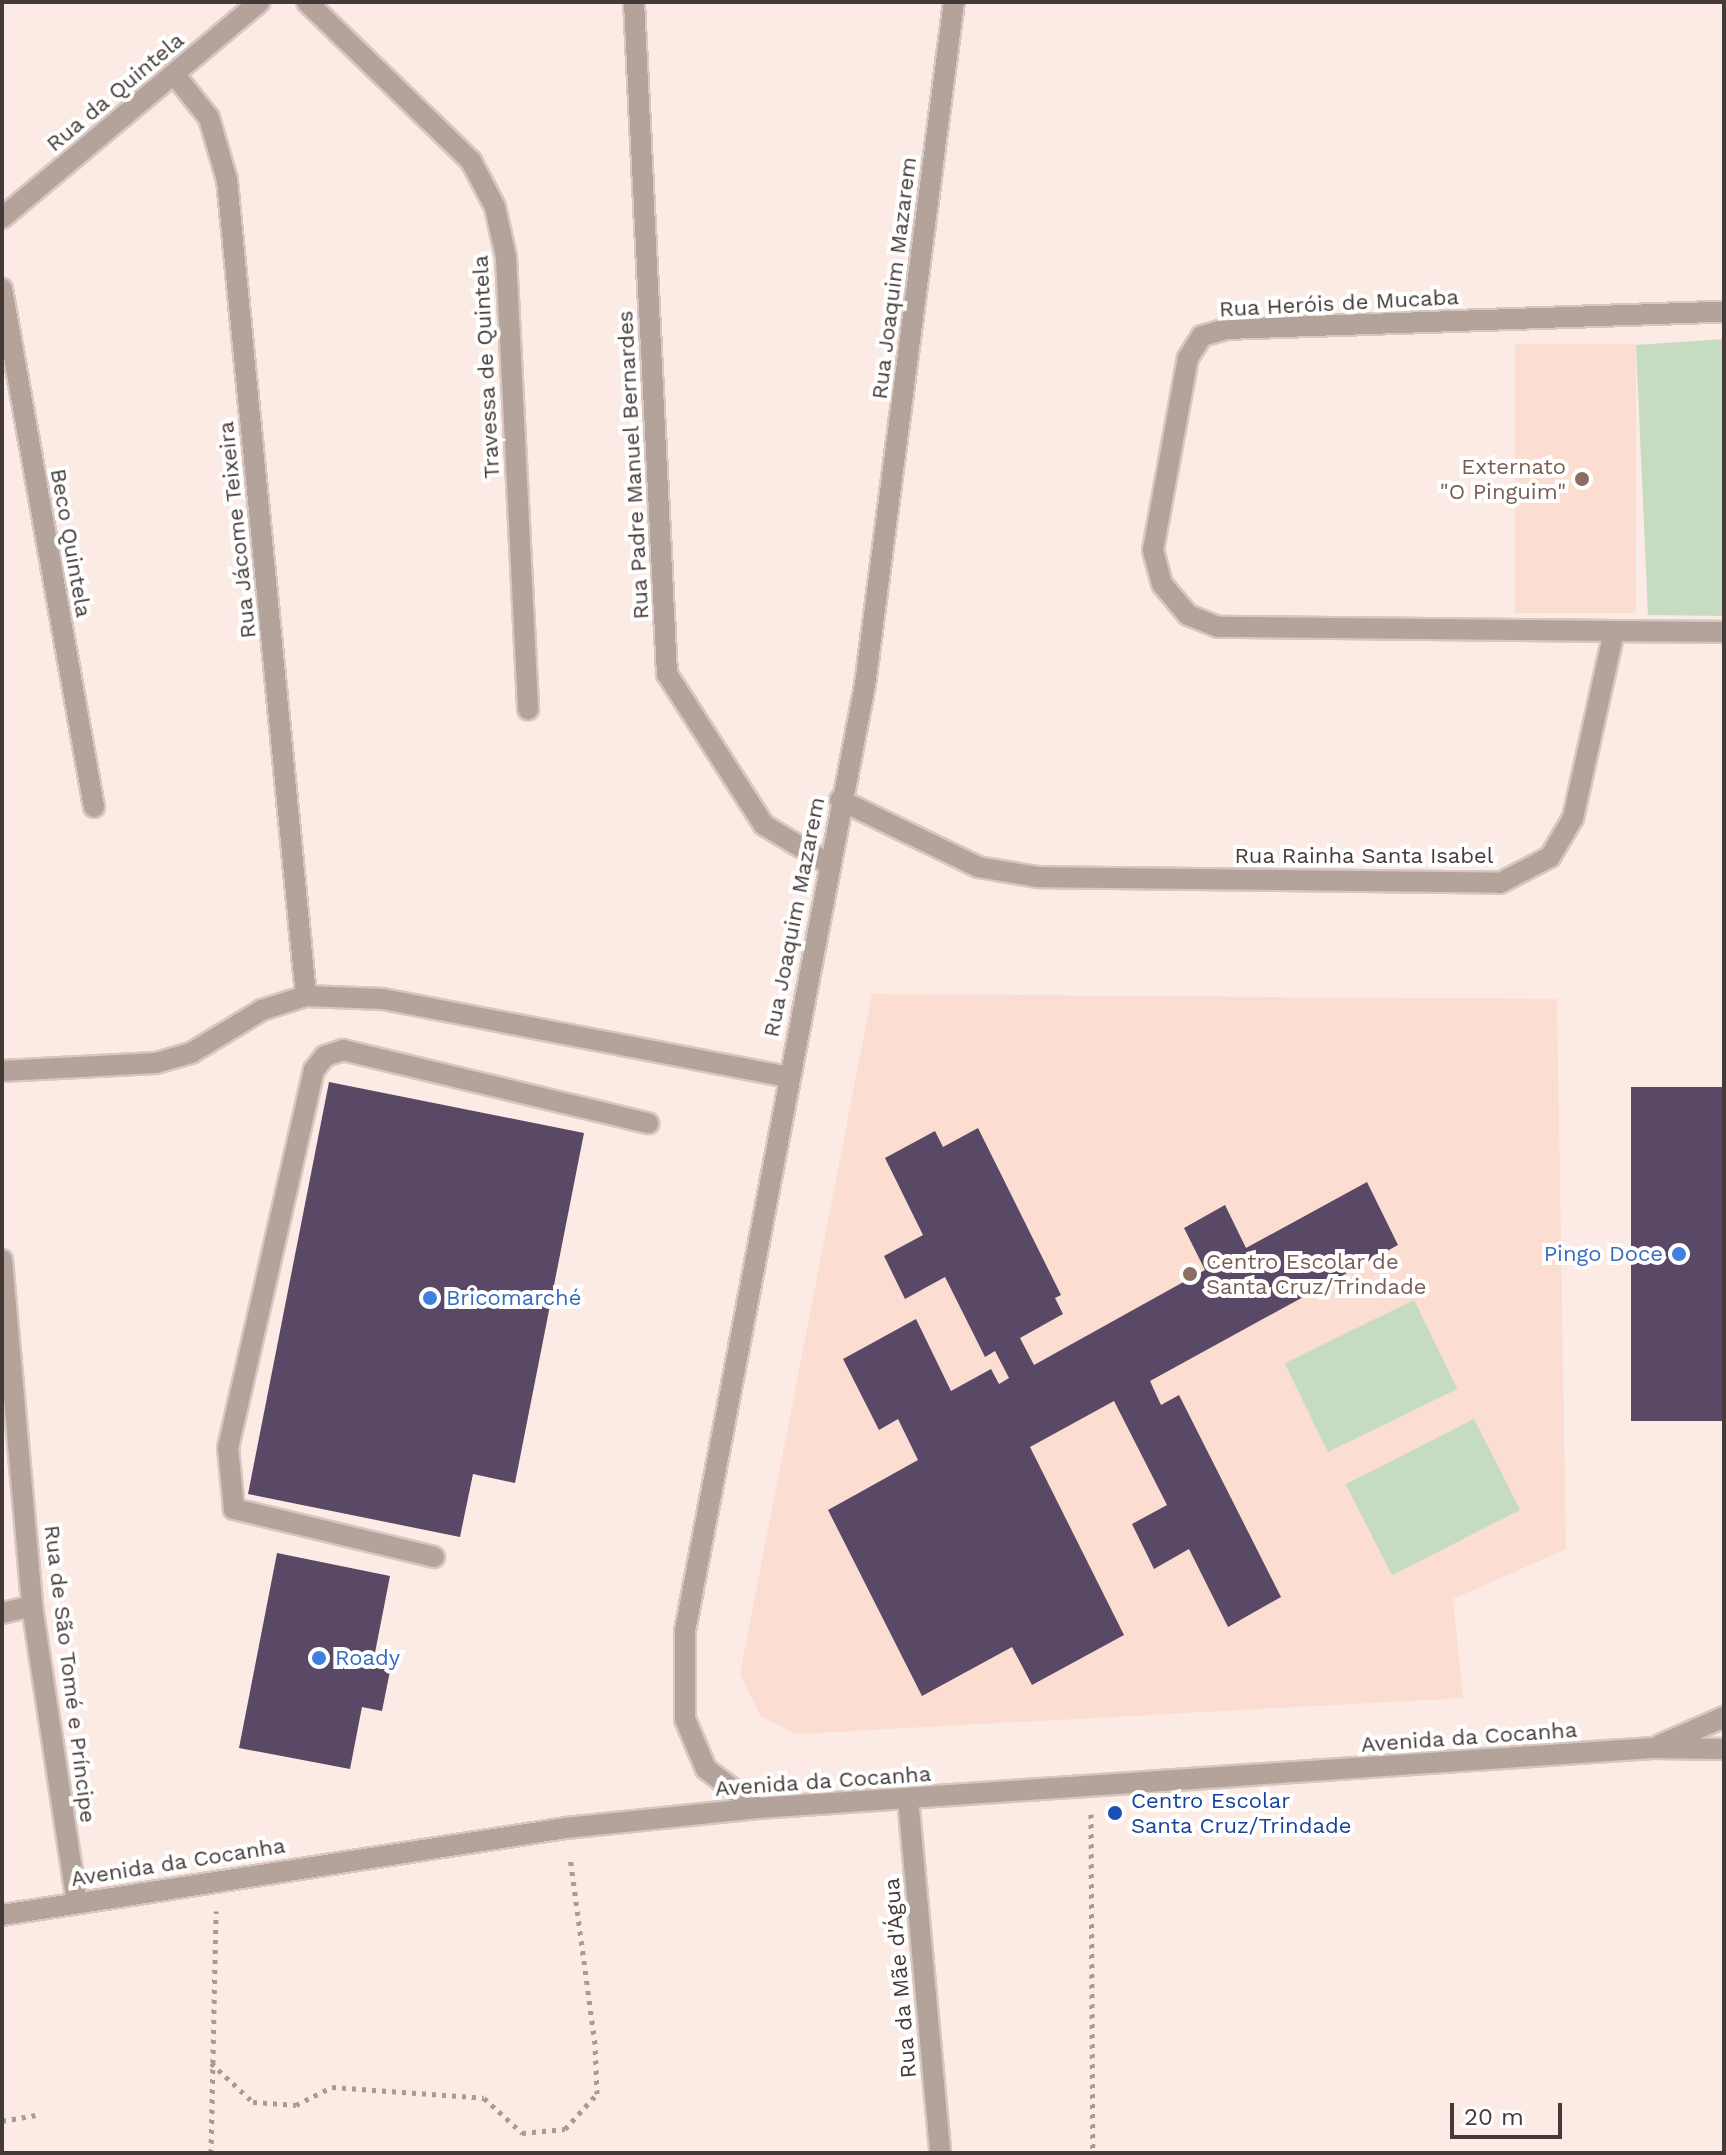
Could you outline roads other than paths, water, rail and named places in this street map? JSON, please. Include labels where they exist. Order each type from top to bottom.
[{"type":"street","name":"Rua da Quintela","points":[[2,218],[259,2]]},
{"type":"street","name":"Travessa de Quintela","points":[[307,2],[471,161],[495,207],[506,257],[528,709]]},
{"type":"street","name":"Rua Padre Manuel Bernardes","points":[[634,2],[667,674],[764,825],[827,863]]},
{"type":"street","name":"Rua Joaquim Mazarem","points":[[758,1808],[706,1769],[685,1719],[685,1631],[827,863],[865,685],[954,2]]},
{"type":"street","name":"Rua Jácome Teixeira","points":[[174,74],[209,118],[227,180],[306,996]]},
{"type":"street","name":"Beco Quintela","points":[[2,289],[94,807]]},
{"type":"street","name":"Rua Heróis de Mucaba","points":[[1614,631],[1218,627],[1188,615],[1162,584],[1153,550],[1188,358],[1202,336],[1226,329],[1724,312]]},
{"type":"street","name":"Rua Rainha Santa Isabel","points":[[840,800],[978,867],[1038,877],[1500,883],[1550,857],[1573,818],[1614,631]]},
{"type":"street","points":[[1614,631],[1724,632]]},
{"type":"street","points":[[2,1071],[156,1063],[191,1053],[262,1010],[306,996],[383,999],[788,1077]]},
{"type":"street","points":[[434,1557],[234,1509],[228,1448],[314,1070],[325,1056],[343,1050],[648,1123]]},
{"type":"street","name":"Rua de São Tomé e Príncipe","points":[[2,1260],[32,1606],[77,1903]]},
{"type":"street","points":[[2,1613],[32,1606]]},
{"type":"street","points":[[1653,1748],[1724,1717]]},
{"type":"street","name":"Avenida da Cocanha","points":[[2,1915],[217,1878],[566,1828],[758,1808],[1653,1748],[1724,1749]]},
{"type":"street","name":"Rua da Mãe d'Água","points":[[908,1798],[940,2153]]},
{"type":"place","name":"Externato \"O Pinguim\"","points":[[1582,479]]},
{"type":"place","name":"Pingo Doce","points":[[1679,1254]]},
{"type":"place","name":"Centro Escolar de Santa Cruz/Trindade","points":[[1190,1274]]},
{"type":"place","name":"Bricomarché","points":[[430,1298]]},
{"type":"place","name":"Roady","points":[[319,1658]]},
{"type":"place","name":"Centro Escolar Santa Cruz/Trindade","points":[[1115,1813]]}]
